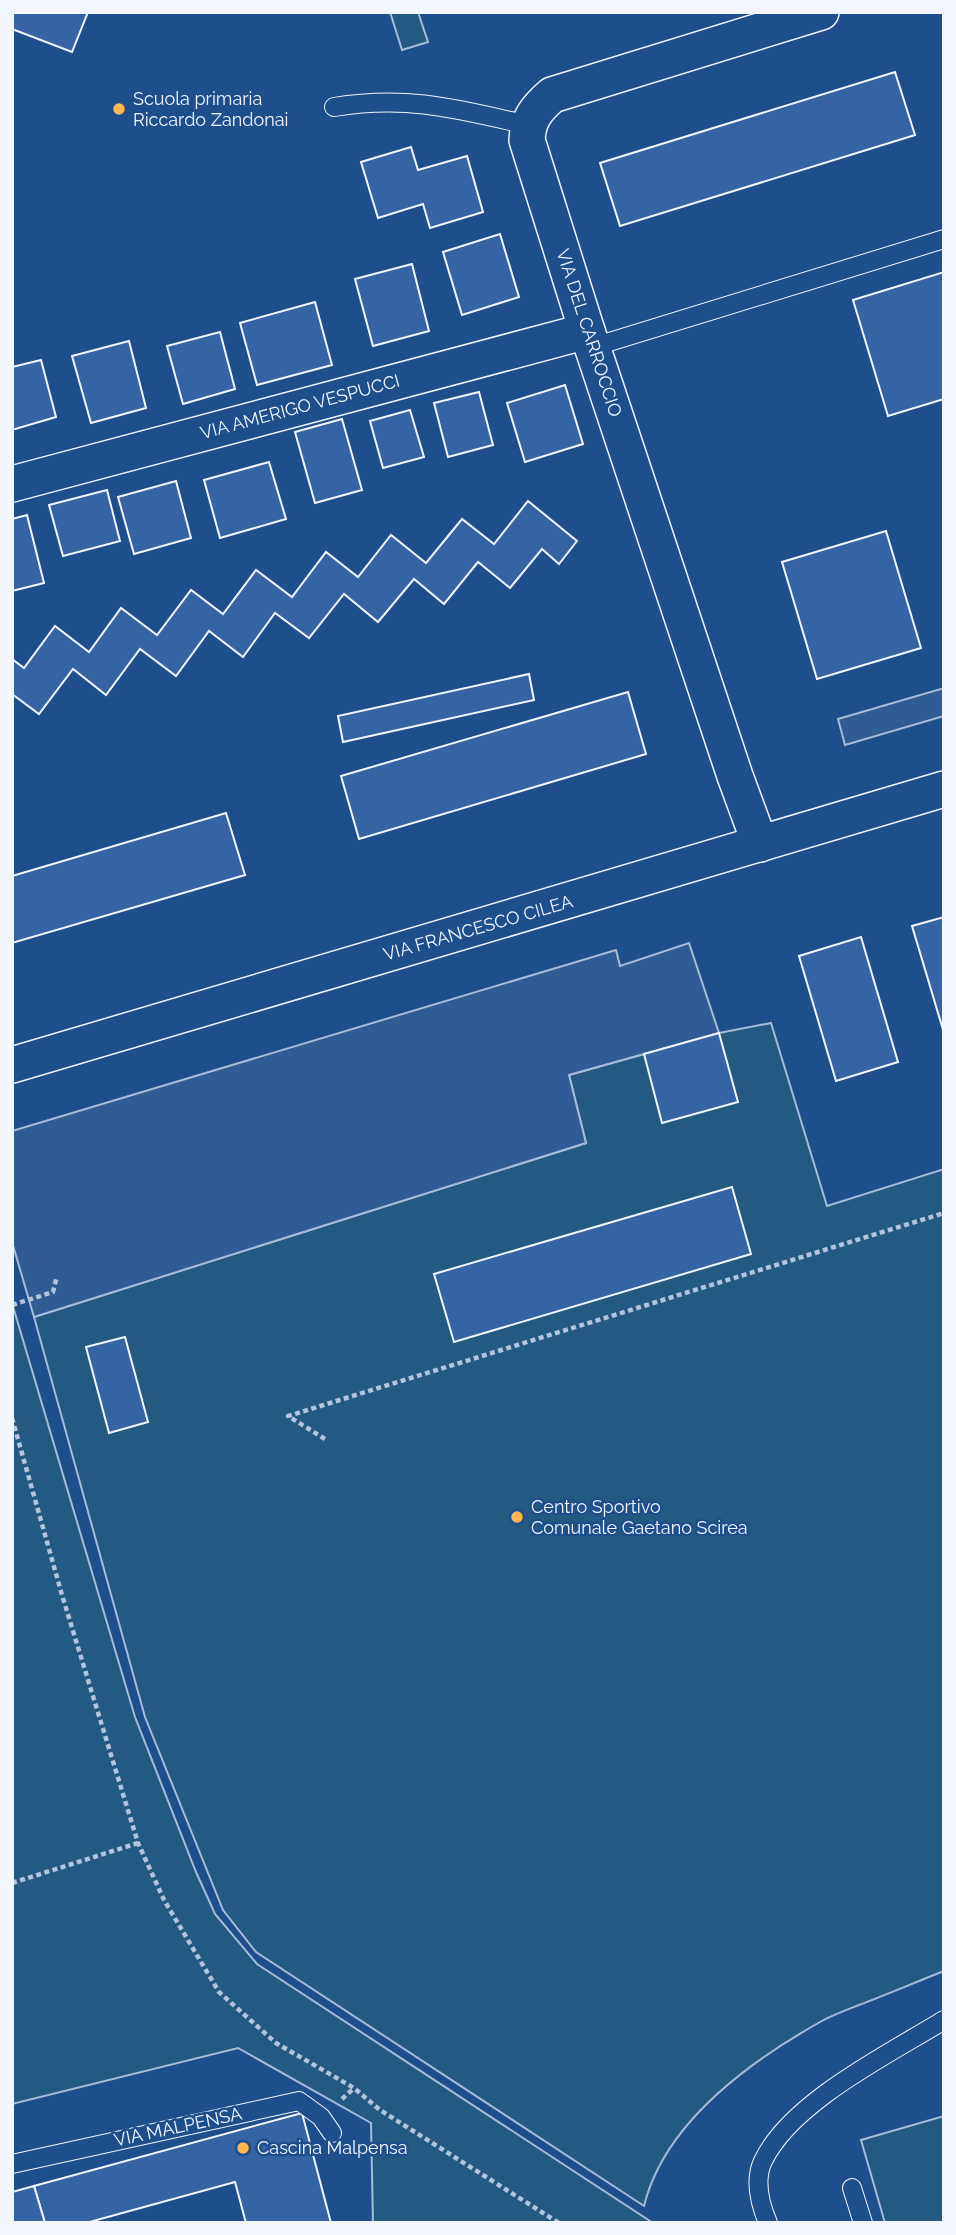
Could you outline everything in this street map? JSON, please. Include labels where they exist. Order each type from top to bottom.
[{"type":"street","points":[[528,125],[536,109],[552,95],[821,12]]},
{"type":"street","name":"VIA DEL CARROCCIO","points":[[528,125],[527,140],[590,339],[760,844]]},
{"type":"street","name":"VIA AMERIGO VESPUCCI","points":[[12,484],[590,339]]},
{"type":"street","name":"VIA FRANCESCO CILEA","points":[[12,1065],[944,789]]},
{"type":"lane","points":[[334,107],[369,101],[404,101],[447,106],[528,125]]},
{"type":"lane","points":[[590,339],[944,239]]},
{"type":"lane","points":[[768,2223],[758,2192],[762,2163],[780,2134],[800,2114],[851,2077],[944,2020]]},
{"type":"lane","name":"VIA MALPENSA","points":[[12,2164],[299,2101],[321,2117],[332,2133]]},
{"type":"lane","points":[[852,2188],[863,2223]]},
{"type":"path","points":[[325,1439],[288,1416],[944,1213]]},
{"type":"path","points":[[12,1305],[53,1292],[57,1276]]},
{"type":"path","points":[[12,1418],[66,1608],[138,1843],[164,1900],[219,1992],[276,2043],[354,2088],[380,2110],[559,2223]]},
{"type":"path","points":[[12,1883],[138,1843]]},
{"type":"shaded area","points":[[390,12],[418,12],[428,42],[402,50]]},
{"type":"shaded area","points":[[944,688],[944,716],[845,745],[838,719]]},
{"type":"shaded area","points":[[689,943],[719,1033],[569,1075],[586,1143],[34,1317],[12,1242],[12,1131],[616,950],[620,966]]},
{"type":"shaded area","name":"Centro Sportivo Comunale Gaetano Scirea","points":[[771,1023],[827,1206],[944,1169],[944,1971],[825,2019],[738,2076],[690,2122],[670,2148],[654,2176],[644,2206],[256,1952],[223,1910],[145,1717],[34,1317],[586,1143],[569,1075],[719,1033]]},
{"type":"shaded area","points":[[12,1303],[135,1717],[215,1914],[257,1964],[653,2223],[373,2223],[371,2123],[238,2048],[12,2104]]},
{"type":"shaded area","points":[[944,2116],[944,2223],[885,2223],[861,2140]]},
{"type":"building","points":[[12,12],[88,12],[72,52],[12,29]]},
{"type":"building","points":[[895,72],[915,135],[620,226],[600,163]]},
{"type":"building","points":[[411,147],[418,170],[467,156],[483,212],[430,228],[423,204],[378,218],[361,162]]},
{"type":"building","points":[[500,234],[519,297],[462,315],[443,252]]},
{"type":"building","points":[[412,264],[429,331],[373,346],[355,279]]},
{"type":"building","points":[[944,272],[944,399],[888,416],[853,300]]},
{"type":"building","points":[[315,302],[332,365],[257,385],[240,323]]},
{"type":"building","points":[[220,332],[235,389],[183,404],[167,346]]},
{"type":"building","points":[[129,341],[146,408],[91,423],[72,356]]},
{"type":"building","points":[[41,360],[56,417],[12,430],[12,367]]},
{"type":"building","points":[[565,385],[583,444],[525,462],[507,403]]},
{"type":"building","points":[[479,392],[493,445],[448,457],[434,403]]},
{"type":"building","points":[[410,410],[424,457],[383,468],[370,421]]},
{"type":"building","points":[[342,419],[362,490],[315,503],[295,432]]},
{"type":"building","points":[[269,462],[286,519],[220,538],[204,480]]},
{"type":"building","points":[[176,481],[191,538],[134,554],[118,497]]},
{"type":"building","points":[[107,490],[120,541],[63,556],[49,505]]},
{"type":"building","points":[[528,501],[577,541],[559,564],[542,549],[510,588],[478,562],[444,604],[414,579],[378,622],[344,594],[309,638],[275,613],[243,657],[209,631],[176,676],[140,649],[106,695],[73,669],[39,714],[12,694],[12,659],[24,668],[55,626],[89,652],[121,608],[157,635],[191,590],[223,614],[256,570],[292,597],[326,552],[358,577],[391,535],[426,563],[462,519],[494,544]]},
{"type":"building","points":[[27,515],[44,583],[12,591],[12,519]]},
{"type":"building","points":[[886,531],[921,648],[817,679],[782,562]]},
{"type":"building","points":[[529,674],[534,700],[343,742],[338,716]]},
{"type":"building","points":[[628,692],[646,754],[359,839],[341,776]]},
{"type":"building","points":[[226,813],[245,875],[12,943],[12,876]]},
{"type":"building","points":[[944,917],[944,1033],[912,926]]},
{"type":"building","points":[[861,937],[898,1062],[836,1081],[799,956]]},
{"type":"building","points":[[719,1033],[738,1102],[662,1123],[644,1054]]},
{"type":"building","points":[[732,1187],[751,1254],[454,1342],[434,1274]]},
{"type":"building","points":[[125,1337],[148,1422],[109,1433],[86,1347]]},
{"type":"building","name":"Cascina Malpensa","points":[[302,2113],[331,2223],[246,2223],[235,2182],[86,2223],[45,2223],[34,2186]]},
{"type":"building","points":[[34,2186],[45,2223],[12,2223],[12,2192]]},
{"type":"place","name":"Scuola primaria Riccardo Zandonai","points":[[119,109]]},
{"type":"place","name":"Centro Sportivo Comunale Gaetano Scirea","points":[[517,1517]]},
{"type":"place","name":"Cascina Malpensa","points":[[243,2148]]}]
